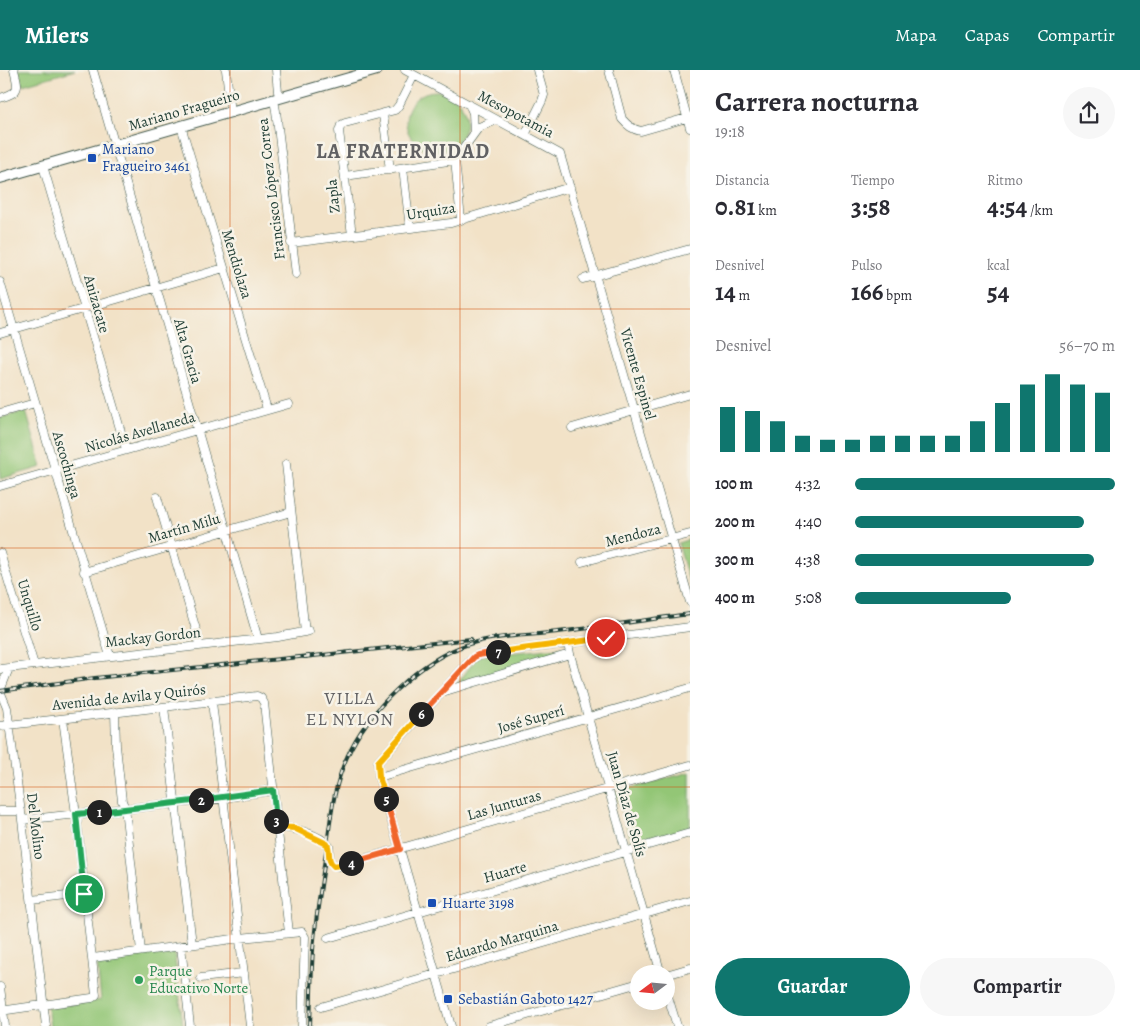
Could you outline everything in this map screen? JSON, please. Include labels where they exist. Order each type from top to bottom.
[{"type":"main road","name":"Mariano Fragueiro","points":[[0,178],[231,112],[276,96],[377,70]]},
{"type":"street","points":[[0,98],[13,95],[16,92],[18,84],[14,70]]},
{"type":"street","name":"Alta Gracia","points":[[93,70],[258,639]]},
{"type":"street","points":[[226,70],[231,112]]},
{"type":"street","name":"Francisco López Correa","points":[[276,70],[276,111],[296,274]]},
{"type":"street","name":"Mesopotamia","points":[[405,70],[560,154]]},
{"type":"street","points":[[525,135],[544,95],[538,70]]},
{"type":"street","points":[[609,70],[622,119],[630,128],[641,131],[689,118]]},
{"type":"street","points":[[674,70],[689,118],[690,128]]},
{"type":"street","points":[[390,170],[383,114],[395,110],[399,105],[414,75]]},
{"type":"street","points":[[469,104],[473,113],[474,133]]},
{"type":"street","name":"Zapla","points":[[352,235],[339,131],[341,125],[346,123],[383,114]]},
{"type":"street","points":[[461,220],[455,160],[479,126],[497,120]]},
{"type":"street","name":"Mendiolaza","points":[[182,126],[266,409]]},
{"type":"street","name":"Vicente Espinel","points":[[560,154],[671,539],[688,589],[690,602]]},
{"type":"street","points":[[345,176],[455,160]]},
{"type":"street","name":"Anizacate","points":[[43,166],[126,449]]},
{"type":"street","points":[[403,168],[410,228]]},
{"type":"street","name":"Urquiza","points":[[291,243],[461,220],[570,187]]},
{"type":"street","points":[[583,278],[690,249]]},
{"type":"street","points":[[0,332],[224,268]]},
{"type":"street","name":"Ascochinga","points":[[0,282],[110,656]]},
{"type":"street","points":[[572,428],[690,394]]},
{"type":"street","points":[[0,413],[35,403]]},
{"type":"street","name":"Nicolás Avellaneda","points":[[0,486],[288,404]]},
{"type":"street","points":[[286,464],[291,512]]},
{"type":"street","points":[[157,497],[197,633],[199,646]]},
{"type":"street","name":"Martín Milu","points":[[84,572],[291,512]]},
{"type":"street","name":"Mackay Gordon","points":[[0,669],[278,637],[307,631],[291,512]]},
{"type":"street","name":"Mendoza","points":[[582,562],[690,534]]},
{"type":"street","name":"Unquillo","points":[[0,553],[34,665]]},
{"type":"street","points":[[451,1026],[379,777],[378,762],[470,661],[478,655],[690,627]]},
{"type":"street","name":"Juan Díaz de Solís","points":[[568,642],[658,965]]},
{"type":"street","points":[[442,692],[570,654]]},
{"type":"street","name":"Del Molino","points":[[9,668],[0,691],[7,708],[46,1026]]},
{"type":"street","name":"José Superí","points":[[379,777],[690,688]]},
{"type":"street","name":"Avenida de Avila y Quirós","points":[[0,726],[257,696],[264,703],[273,790]]},
{"type":"street","points":[[212,702],[250,1026]]},
{"type":"street","points":[[164,707],[192,944]]},
{"type":"street","points":[[115,712],[116,746],[141,951]]},
{"type":"street","points":[[2,1011],[92,998],[96,995],[76,814],[63,718]]},
{"type":"street","name":"Las Junturas","points":[[277,827],[294,828],[324,841],[329,846],[329,859],[334,866],[339,866],[690,765]]},
{"type":"street","points":[[22,820],[224,798],[273,790],[289,933]]},
{"type":"street","points":[[0,811],[21,811]]},
{"type":"street","name":"Huarte","points":[[328,938],[690,833]]},
{"type":"street","points":[[32,900],[84,894]]},
{"type":"street","name":"Eduardo Marquina","points":[[321,1007],[690,901]]},
{"type":"street","points":[[93,958],[240,938],[302,932],[304,938],[302,1026]]},
{"type":"street","points":[[180,946],[190,1026]]},
{"type":"street","points":[[675,972],[690,968]]},
{"type":"street","points":[[201,978],[244,973]]},
{"type":"street","points":[[489,1026],[630,986]]},
{"type":"street","points":[[0,987],[5,1026]]},
{"type":"street","points":[[672,1010],[677,1026]]},
{"type":"green space","points":[[18,70],[75,70],[23,85]]},
{"type":"green space","points":[[436,91],[453,96],[461,104],[466,121],[461,138],[453,146],[436,151],[419,146],[411,138],[406,121],[411,104],[419,96]]},
{"type":"green space","points":[[26,411],[42,467],[0,479],[0,418]]},
{"type":"green space","points":[[690,539],[690,585],[678,543]]},
{"type":"green space","points":[[560,648],[563,651],[559,654],[458,683],[478,656]]},
{"type":"green space","points":[[690,772],[690,829],[633,846],[616,792]]},
{"type":"green space","name":"Parque Educativo Norte","points":[[174,950],[183,1026],[50,1026],[47,1008],[101,1000],[97,961]]},
{"type":"railway","points":[[310,1026],[314,937],[336,789],[347,757],[356,740],[382,705],[415,674],[432,662],[451,651],[479,641],[690,614]]},
{"type":"railway","points":[[304,657],[471,639]]},
{"type":"railway","points":[[0,691],[95,678],[309,656],[307,657]]},
{"type":"place","name":"Mariano Fragueiro 3461","points":[[92,158]]},
{"type":"place","name":"Huarte 3198","points":[[432,903]]},
{"type":"place","name":"Parque Educativo Norte","points":[[139,980]]},
{"type":"place","name":"Sebastián Gaboto 1427","points":[[448,999]]},
{"type":"district","name":"LA FRATERNIDAD","points":[[403,151]]},
{"type":"district","name":"VILLA EL NYLON","points":[[350,708]]},
{"type":"route","points":[[84,894],[76,814],[224,798],[273,790],[277,827],[294,828],[324,841],[329,846],[329,859],[334,866],[400,849],[379,777],[378,762],[470,661],[482,654],[606,638]]}]
